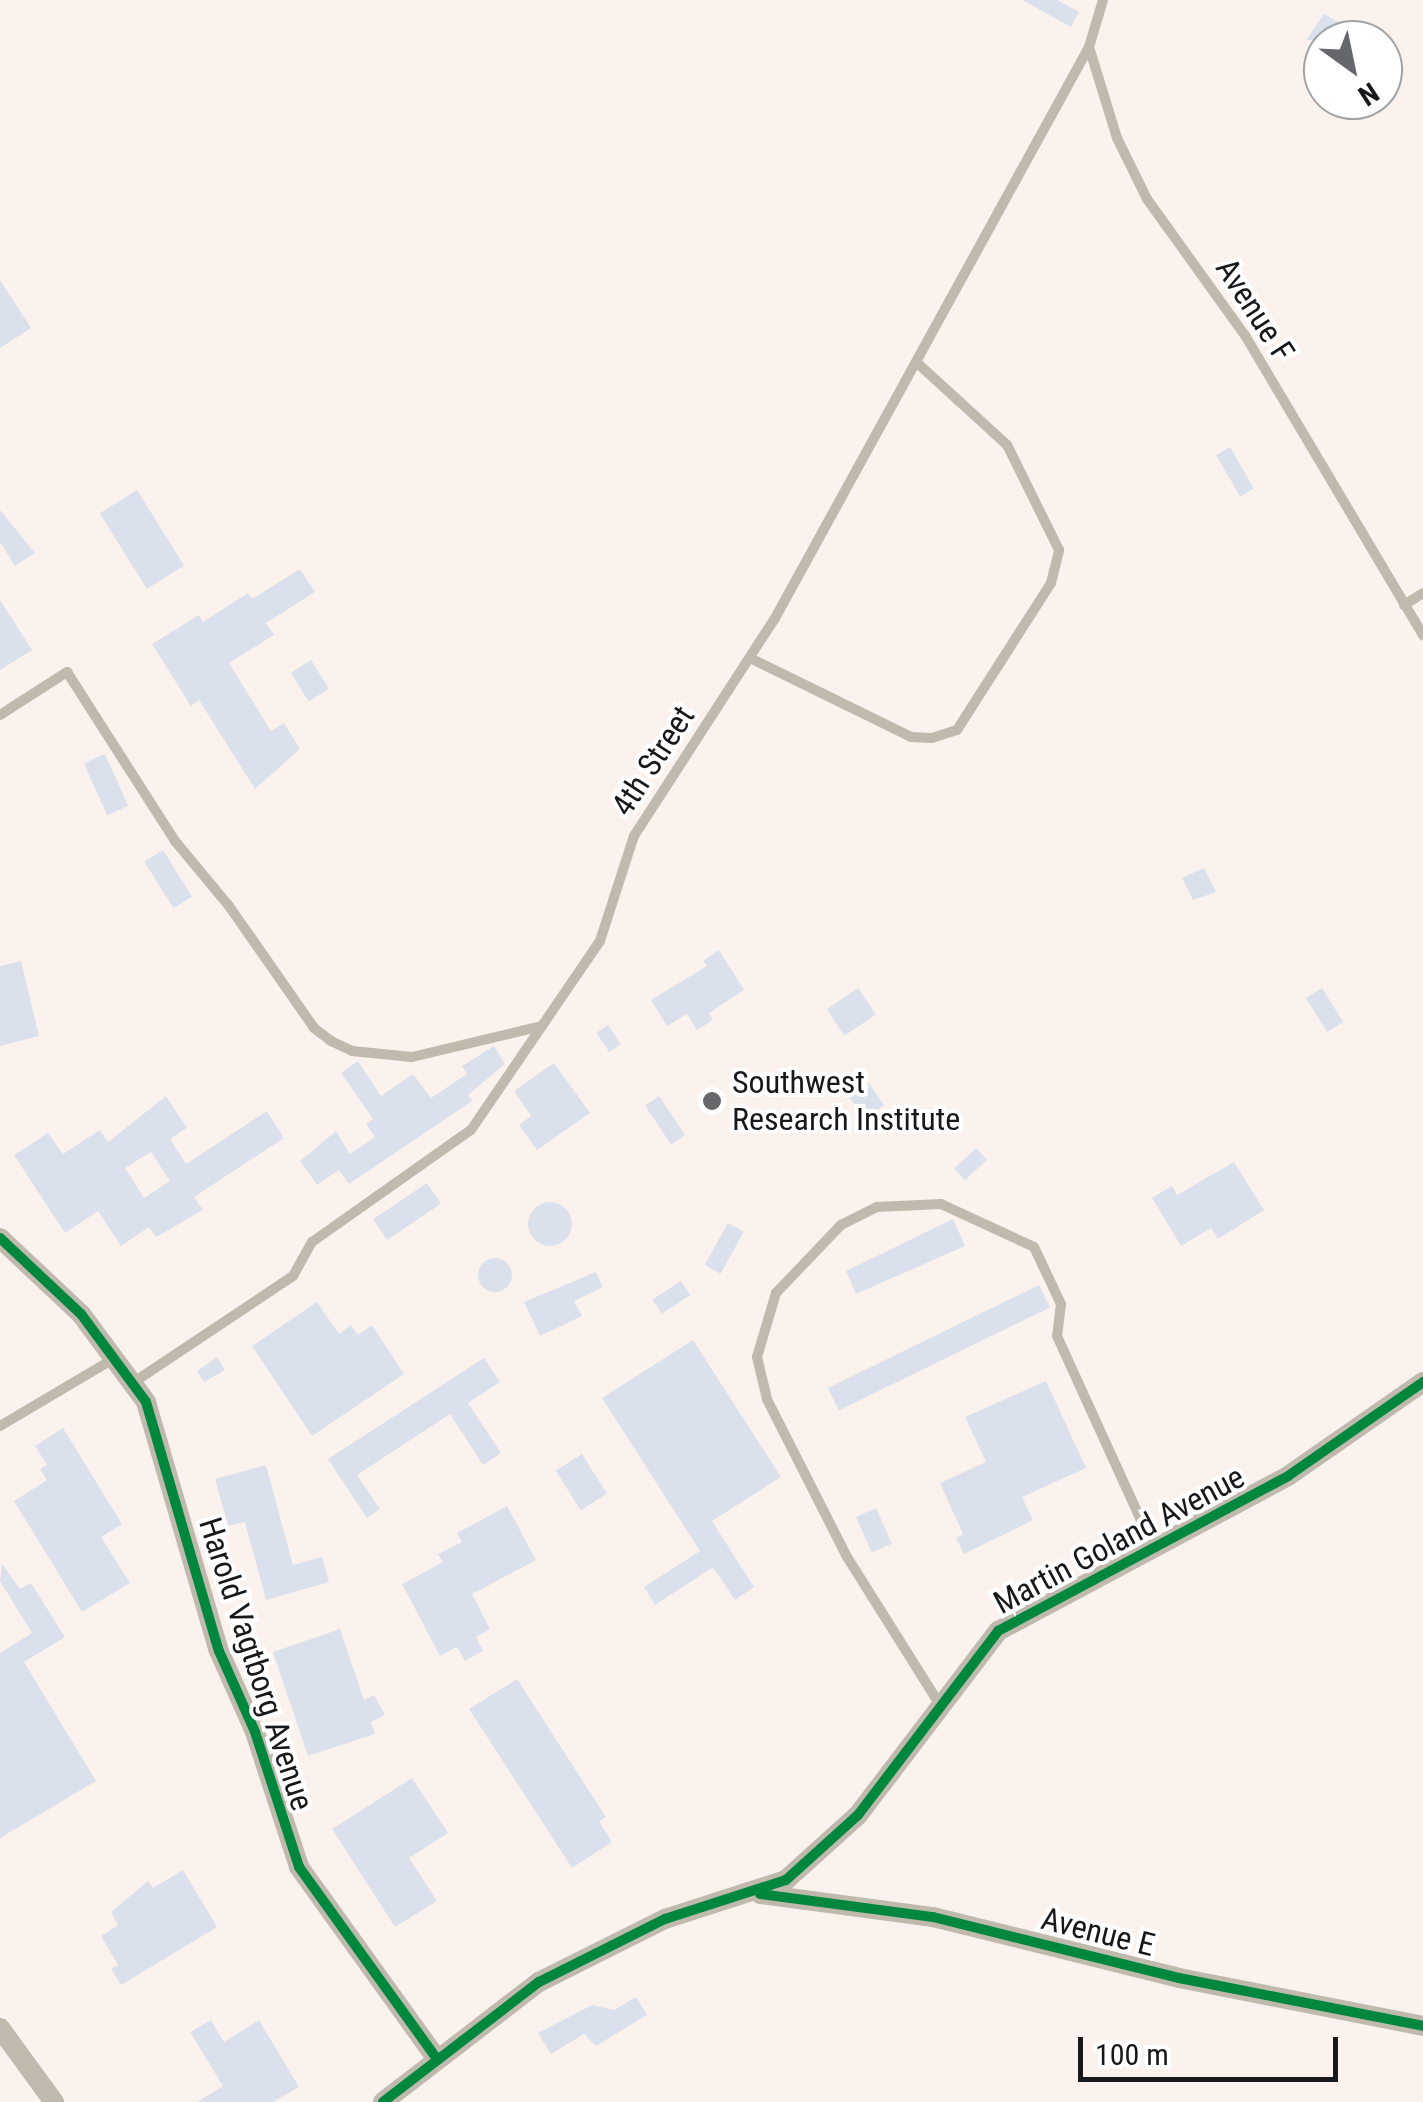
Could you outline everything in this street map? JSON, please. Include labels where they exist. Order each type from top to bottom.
[{"type":"street","name":"Harold Vagtborg Avenue","points":[[0,1238],[81,1314],[134,1382],[154,1418],[214,1633],[299,1867],[437,2059]]},
{"type":"street","name":"Martin Goland Avenue","points":[[382,2102],[494,2011],[617,1940],[698,1907],[760,1894],[831,1844],[998,1631],[1034,1607],[1155,1550],[1288,1476],[1423,1382]]},
{"type":"street","name":"Avenue E","points":[[760,1894],[914,1913],[1178,1978],[1423,2026]]},
{"type":"street","points":[[0,2028],[54,2102]]},
{"type":"lane","points":[[1089,47],[1103,0]]},
{"type":"lane","name":"4th Street","points":[[134,1382],[292,1276],[312,1242],[471,1130],[600,940],[634,836],[750,658],[1089,47]]},
{"type":"lane","name":"Avenue F","points":[[1089,47],[1116,138],[1147,198],[1246,337],[1423,634]]},
{"type":"lane","points":[[750,658],[911,737],[932,738],[957,730],[1051,583],[1059,550],[1007,445],[916,362]]},
{"type":"lane","points":[[1404,605],[1423,593]]},
{"type":"lane","points":[[0,715],[68,672],[175,840],[229,906],[314,1028],[331,1042],[352,1051],[412,1058],[543,1025]]},
{"type":"lane","points":[[940,1705],[846,1555],[767,1398],[757,1357],[776,1293],[841,1224],[877,1207],[924,1202],[1034,1246],[1061,1304],[1057,1336],[1155,1550]]},
{"type":"lane","points":[[0,1426],[116,1358]]},
{"type":"shaded area","name":"Southwest Research Institute","points":[[0,0],[1423,0],[1423,2102],[0,2102]]},
{"type":"building","points":[[1022,0],[1057,0],[1079,12],[1071,27]]},
{"type":"building","points":[[0,280],[31,328],[0,348]]},
{"type":"building","points":[[1230,447],[1254,489],[1240,497],[1216,455]]},
{"type":"building","points":[[137,490],[184,565],[147,589],[100,513]]},
{"type":"building","points":[[0,510],[35,553],[15,566],[0,542]]},
{"type":"building","points":[[300,569],[315,592],[266,623],[274,635],[229,663],[271,731],[284,723],[300,749],[255,789],[199,700],[191,706],[152,644],[199,615],[203,622],[248,593],[252,599]]},
{"type":"building","points":[[0,600],[32,650],[0,670]]},
{"type":"building","points":[[311,660],[329,689],[309,702],[291,673]]},
{"type":"building","points":[[105,754],[128,806],[107,815],[84,763]]},
{"type":"building","points":[[163,850],[192,897],[173,908],[144,862]]},
{"type":"building","points":[[1204,868],[1216,892],[1193,900],[1182,878]]},
{"type":"building","points":[[719,950],[744,990],[709,1013],[713,1020],[697,1030],[687,1014],[667,1026],[651,1000],[707,966],[703,961]]},
{"type":"building","points":[[21,961],[39,1036],[0,1046],[0,966]]},
{"type":"building","points":[[858,988],[876,1015],[844,1036],[826,1009]]},
{"type":"building","points":[[1322,988],[1343,1022],[1327,1032],[1306,998]]},
{"type":"building","points":[[608,1025],[621,1044],[609,1052],[596,1033]]},
{"type":"building","points":[[494,1046],[505,1064],[468,1095],[472,1101],[349,1184],[339,1170],[317,1185],[300,1161],[336,1131],[350,1154],[375,1137],[366,1124],[373,1119],[341,1073],[358,1061],[381,1096],[413,1074],[431,1098],[467,1074],[462,1066]]},
{"type":"building","points":[[554,1063],[590,1113],[537,1150],[519,1125],[531,1116],[514,1091]]},
{"type":"building","points":[[869,1083],[884,1105],[864,1119],[849,1096]]},
{"type":"building","points":[[166,1096],[187,1128],[170,1139],[186,1164],[267,1111],[284,1138],[194,1197],[203,1210],[156,1237],[149,1227],[121,1246],[98,1211],[65,1233],[14,1155],[48,1133],[63,1154],[100,1130],[108,1142]],"holes":[[[151,1152],[170,1181],[144,1198],[125,1168]]]},
{"type":"building","points":[[659,1096],[685,1135],[671,1144],[645,1106]]},
{"type":"building","points":[[976,1148],[987,1160],[965,1180],[954,1168]]},
{"type":"building","points":[[1234,1162],[1264,1210],[1218,1239],[1211,1228],[1181,1246],[1152,1198],[1172,1186],[1177,1195]]},
{"type":"building","points":[[427,1183],[441,1204],[387,1240],[373,1219]]},
{"type":"building","points":[[550,1202],[565,1209],[572,1224],[565,1239],[550,1246],[535,1239],[528,1224],[535,1209]]},
{"type":"building","points":[[953,1219],[965,1246],[856,1294],[846,1271]]},
{"type":"building","points":[[728,1223],[744,1232],[720,1274],[705,1265]]},
{"type":"building","points":[[495,1258],[507,1263],[512,1275],[507,1287],[495,1292],[483,1287],[478,1275],[483,1263]]},
{"type":"building","points":[[596,1272],[603,1287],[574,1301],[582,1316],[540,1336],[524,1302]]},
{"type":"building","points":[[681,1281],[690,1295],[662,1314],[652,1300]]},
{"type":"building","points":[[1039,1285],[1050,1307],[839,1410],[828,1388]]},
{"type":"building","points":[[317,1302],[339,1334],[351,1325],[358,1335],[372,1325],[404,1374],[312,1436],[252,1346]]},
{"type":"building","points":[[693,1340],[781,1477],[712,1521],[754,1587],[735,1600],[713,1567],[655,1605],[644,1587],[700,1551],[602,1398]]},
{"type":"building","points":[[217,1357],[225,1370],[204,1382],[197,1371]]},
{"type":"building","points":[[484,1358],[500,1382],[468,1403],[501,1453],[483,1465],[450,1414],[357,1475],[380,1509],[367,1518],[328,1459]]},
{"type":"building","points":[[1046,1381],[1086,1468],[1022,1497],[1033,1520],[964,1554],[956,1538],[963,1534],[940,1483],[986,1462],[965,1417]]},
{"type":"building","points":[[63,1428],[122,1524],[101,1537],[130,1583],[82,1612],[14,1501],[47,1480],[40,1469],[47,1465],[35,1446]]},
{"type":"building","points":[[582,1454],[607,1494],[581,1510],[556,1470]]},
{"type":"building","points":[[266,1465],[293,1565],[322,1557],[329,1582],[266,1600],[245,1522],[228,1526],[215,1479]]},
{"type":"building","points":[[507,1506],[536,1560],[472,1594],[490,1629],[476,1637],[483,1651],[465,1661],[457,1647],[440,1656],[402,1584],[443,1562],[438,1554],[462,1542],[457,1533]]},
{"type":"building","points":[[876,1508],[892,1544],[872,1553],[856,1517]]},
{"type":"building","points":[[2,1564],[20,1589],[31,1583],[65,1637],[24,1662],[96,1781],[0,1838],[0,1653],[32,1633],[0,1581]]},
{"type":"building","points":[[340,1629],[364,1700],[374,1695],[385,1715],[371,1722],[375,1734],[308,1756],[273,1652]]},
{"type":"building","points":[[517,1679],[606,1817],[599,1821],[612,1842],[572,1868],[469,1709]]},
{"type":"building","points":[[412,1778],[448,1833],[409,1858],[437,1901],[395,1927],[332,1829]]},
{"type":"building","points":[[183,1870],[217,1927],[121,1985],[111,1969],[118,1965],[101,1936],[118,1925],[111,1912],[148,1881],[153,1888]]},
{"type":"building","points":[[636,1997],[647,2015],[596,2046],[584,2034],[551,2054],[538,2033],[592,2005],[614,2010]]},
{"type":"building","points":[[211,2020],[224,2042],[259,2020],[299,2087],[273,2102],[197,2102],[223,2086],[190,2032]]},
{"type":"cycle path","points":[[0,1238],[81,1314],[146,1402],[219,1651],[255,1732],[299,1867],[437,2059]]},
{"type":"cycle path","points":[[383,2102],[539,1982],[665,1919],[786,1880],[858,1815],[998,1631],[1288,1476],[1423,1382]]},
{"type":"cycle path","points":[[760,1894],[933,1917],[1179,1978],[1423,2026]]},
{"type":"place","name":"Southwest Research Institute","points":[[712,1101]]}]
